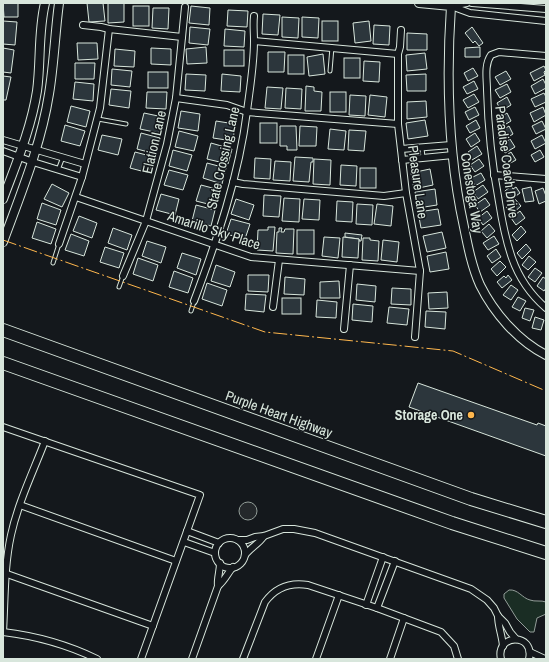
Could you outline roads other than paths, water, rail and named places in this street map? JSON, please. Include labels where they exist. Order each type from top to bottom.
[{"type":"highway","name":"Purple Heart Highway","points":[[3,330],[471,499],[546,522]]},
{"type":"highway","points":[[3,363],[452,523],[546,553]]},
{"type":"highway","points":[[471,499],[546,518]]},
{"type":"street","points":[[3,199],[20,157],[34,108],[37,92],[41,34],[45,3]]},
{"type":"street","points":[[3,242],[37,150],[49,95],[59,3]]},
{"type":"street","points":[[419,3],[451,6],[470,13],[546,21]]},
{"type":"street","points":[[451,6],[467,3]]},
{"type":"street","points":[[472,3],[546,9]]},
{"type":"street","name":"Conestoga Way","points":[[451,6],[448,48],[448,90],[451,145],[462,220],[470,256],[480,284],[491,305],[511,329],[546,355]]},
{"type":"street","name":"Elation Lane","points":[[123,276],[146,221],[167,144],[176,98],[184,31],[185,7]]},
{"type":"street","name":"State Crossing Lane","points":[[194,301],[215,245],[233,182],[241,146],[247,112],[254,41],[254,16]]},
{"type":"street","points":[[83,25],[182,38]]},
{"type":"street","points":[[59,244],[76,197],[98,119],[103,92],[109,29]]},
{"type":"street","name":"Pleasure Lane","points":[[401,30],[398,54],[398,124],[406,193],[420,271],[415,337]]},
{"type":"street","points":[[254,41],[398,54]]},
{"type":"street","name":"Paradise Coach Drive","points":[[546,56],[499,52],[491,55],[487,64],[487,99],[494,175],[501,214],[512,257],[524,283],[546,308]]},
{"type":"street","points":[[176,98],[227,105],[247,112],[398,124]]},
{"type":"street","points":[[3,140],[86,164]]},
{"type":"street","points":[[401,149],[451,145]]},
{"type":"street","points":[[3,151],[82,177]]},
{"type":"street","points":[[402,160],[452,155]]},
{"type":"street","points":[[494,175],[546,179]]},
{"type":"street","points":[[233,182],[384,196],[406,193]]},
{"type":"street","name":"Amarillo Sky Place","points":[[76,197],[251,257],[420,271]]},
{"type":"street","points":[[273,308],[279,260]]},
{"type":"street","points":[[344,329],[350,265]]},
{"type":"street","points":[[3,427],[200,496],[141,659]]},
{"type":"street","points":[[45,441],[20,505],[11,535],[3,632],[53,641],[97,659]]},
{"type":"street","points":[[20,505],[176,561]]},
{"type":"street","points":[[233,567],[225,567],[216,558],[215,553],[219,543],[229,538],[247,540],[283,529],[315,532],[471,589],[487,600],[516,639],[526,644],[530,652],[529,659]]},
{"type":"street","points":[[187,531],[219,543]]},
{"type":"street","points":[[218,586],[224,581],[233,567],[242,562],[250,548],[260,543],[264,536]]},
{"type":"street","points":[[238,540],[244,547],[245,555]]},
{"type":"street","points":[[184,542],[215,553]]},
{"type":"street","points":[[366,605],[383,557]]},
{"type":"street","points":[[377,608],[395,561]]},
{"type":"street","points":[[192,659],[218,586],[217,578],[220,570],[220,563]]},
{"type":"street","points":[[7,574],[153,626]]},
{"type":"street","points":[[243,659],[265,602],[270,595],[283,586],[300,584],[308,585],[339,595],[441,632],[454,646],[458,659]]},
{"type":"street","points":[[316,659],[339,595]]},
{"type":"street","points":[[498,616],[498,626],[502,636],[503,646]]},
{"type":"street","points":[[390,659],[404,618]]},
{"type":"street","points":[[501,659],[500,652],[503,646],[509,640],[516,639]]},
{"type":"street","points":[[530,652],[545,659]]},
{"type":"lane","points":[[330,71],[332,47]]},
{"type":"lane","points":[[98,119],[126,124]]},
{"type":"lane","points":[[422,148],[423,158]]},
{"type":"lane","points":[[58,170],[63,157]]},
{"type":"lane","points":[[53,263],[59,244]]},
{"type":"lane","points":[[119,288],[123,276]]},
{"type":"lane","points":[[191,311],[194,301]]},
{"type":"place","name":"Storage One","points":[[471,415]]}]
